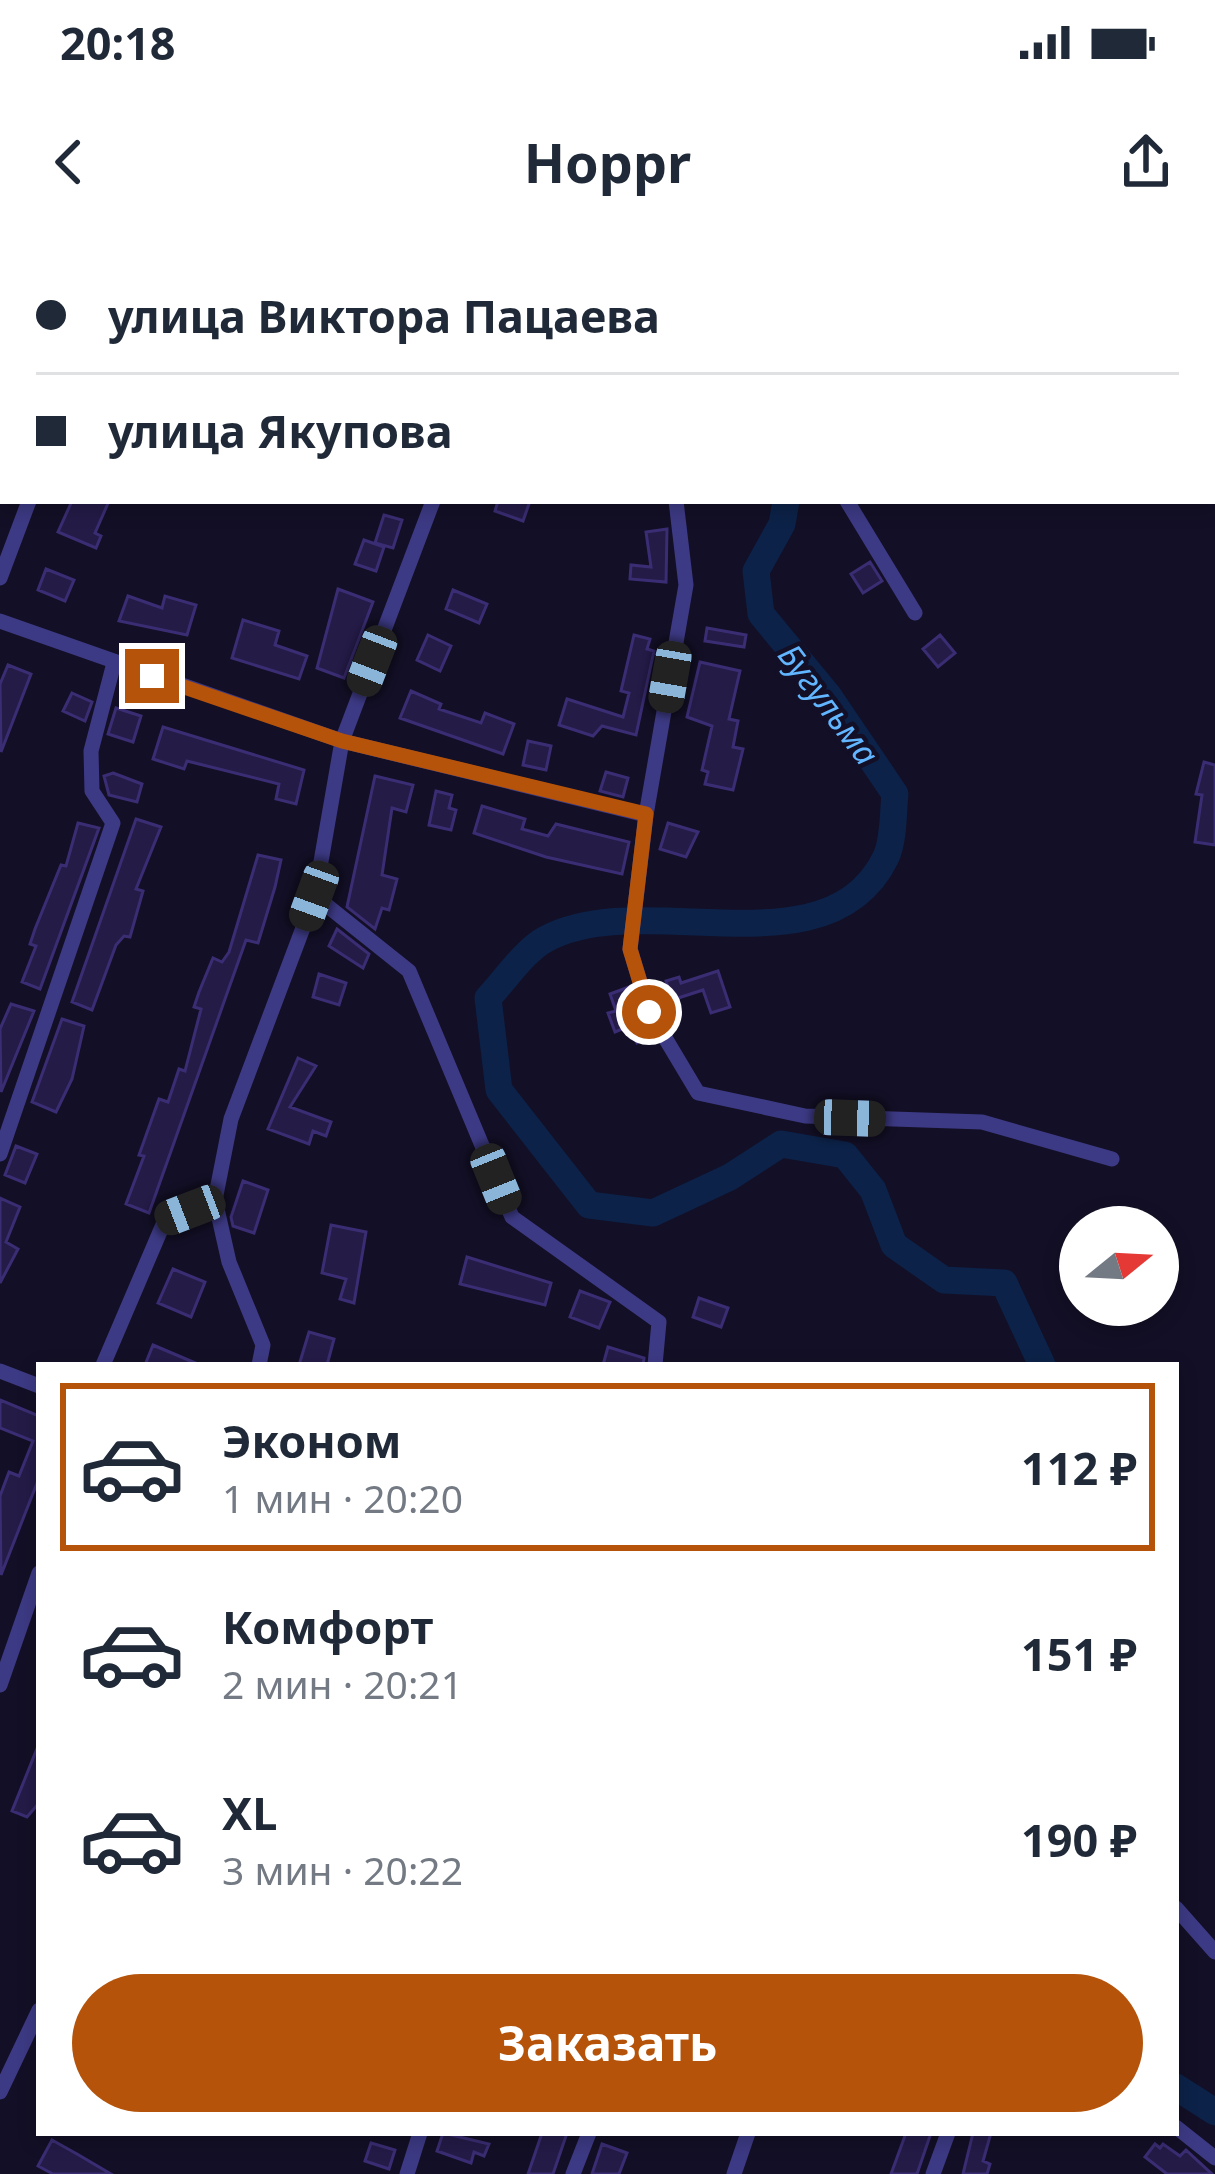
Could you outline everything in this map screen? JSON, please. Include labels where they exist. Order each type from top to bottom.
[{"type":"street","points":[[0,578],[28,504]]},
{"type":"street","points":[[260,1362],[263,1345],[229,1262],[215,1200],[231,1119],[314,896],[342,741],[433,504]]},
{"type":"street","points":[[676,504],[686,585],[646,814],[630,949],[649,1012],[698,1094],[805,1116],[982,1122],[1112,1159]]},
{"type":"street","points":[[850,504],[915,613]]},
{"type":"street","points":[[0,621],[342,741],[646,814]]},
{"type":"street","points":[[0,1154],[113,823],[92,791],[91,751],[114,663]]},
{"type":"street","points":[[314,896],[409,971],[512,1217],[659,1322],[655,1362]]},
{"type":"street","points":[[104,1362],[164,1220],[215,1200]]},
{"type":"street","points":[[0,1371],[36,1385]]},
{"type":"street","points":[[0,1685],[36,1582]]},
{"type":"street","points":[[1179,1911],[1215,1952]]},
{"type":"street","points":[[0,2092],[36,2015]]},
{"type":"street","points":[[1179,2129],[1215,2158]]},
{"type":"street","points":[[406,2174],[419,2136]]},
{"type":"street","points":[[573,2174],[588,2136]]},
{"type":"street","points":[[734,2174],[747,2136]]},
{"type":"street","points":[[933,2174],[947,2136]]},
{"type":"building","points":[[71,504],[108,504],[95,533],[101,536],[96,548],[58,532]]},
{"type":"building","points":[[497,504],[529,504],[523,521],[495,511]]},
{"type":"building","points":[[384,515],[402,520],[393,548],[375,543]]},
{"type":"building","points":[[667,529],[666,582],[630,579],[631,565],[651,567],[646,532]]},
{"type":"building","points":[[364,540],[384,547],[376,571],[355,564]]},
{"type":"building","points":[[870,562],[882,581],[863,593],[851,574]]},
{"type":"building","points":[[46,569],[74,580],[65,601],[38,590]]},
{"type":"building","points":[[338,589],[373,602],[344,678],[317,668]]},
{"type":"building","points":[[453,590],[487,604],[479,623],[446,609]]},
{"type":"building","points":[[128,596],[162,608],[165,596],[196,605],[187,635],[119,621]]},
{"type":"building","points":[[243,620],[279,631],[275,645],[307,656],[299,679],[232,658]]},
{"type":"building","points":[[707,628],[746,635],[744,647],[705,641]]},
{"type":"building","points":[[428,635],[451,646],[440,671],[417,660]]},
{"type":"building","points":[[634,635],[650,639],[647,649],[654,651],[636,735],[602,726],[593,736],[559,725],[567,699],[623,717],[629,693],[621,691]]},
{"type":"building","points":[[940,635],[955,653],[938,667],[923,649]]},
{"type":"building","points":[[700,662],[740,671],[729,719],[738,721],[733,747],[743,749],[733,790],[705,784],[708,772],[702,770],[712,726],[687,717]]},
{"type":"building","points":[[8,665],[31,674],[1,752],[0,684]]},
{"type":"building","points":[[411,691],[441,704],[439,709],[481,723],[485,713],[514,724],[503,754],[400,718]]},
{"type":"building","points":[[72,693],[92,702],[85,721],[63,711]]},
{"type":"building","points":[[116,708],[141,716],[133,742],[108,734]]},
{"type":"building","points":[[163,727],[304,770],[296,804],[276,799],[279,784],[187,761],[184,769],[153,759]]},
{"type":"building","points":[[528,741],[551,746],[546,770],[523,765]]},
{"type":"building","points":[[1204,762],[1215,765],[1215,845],[1195,842],[1202,795],[1196,794]]},
{"type":"building","points":[[606,772],[628,778],[623,797],[600,791]]},
{"type":"building","points":[[113,773],[142,784],[137,802],[109,795],[104,776]]},
{"type":"building","points":[[375,776],[413,785],[406,812],[392,808],[382,875],[397,879],[389,910],[382,908],[375,929],[347,907]]},
{"type":"building","points":[[436,791],[452,795],[449,808],[456,810],[451,830],[429,825]]},
{"type":"building","points":[[482,806],[525,819],[522,829],[548,836],[556,824],[629,842],[622,874],[546,857],[474,833]]},
{"type":"building","points":[[136,819],[161,827],[136,889],[143,891],[130,937],[124,936],[116,945],[92,1010],[72,1002]]},
{"type":"building","points":[[78,823],[99,828],[40,989],[22,982],[36,946],[30,944],[61,865],[66,866]]},
{"type":"building","points":[[668,823],[698,832],[686,857],[660,849]]},
{"type":"building","points":[[258,855],[281,860],[258,943],[246,940],[149,1213],[126,1204],[144,1156],[139,1155],[159,1099],[168,1102],[179,1069],[185,1071],[201,1009],[194,1007],[199,992],[213,958],[222,962],[229,952]]},
{"type":"building","points":[[337,929],[369,954],[363,968],[329,946]]},
{"type":"building","points":[[718,971],[730,1007],[711,1013],[703,990],[672,1000],[666,981],[679,977],[681,983]]},
{"type":"building","points":[[319,974],[346,983],[339,1005],[313,997]]},
{"type":"building","points":[[629,987],[649,1035],[637,1043],[627,1027],[615,1032],[608,1013],[616,1011],[610,994]]},
{"type":"building","points":[[11,1004],[34,1011],[1,1092],[0,1029]]},
{"type":"building","points":[[62,1019],[84,1026],[72,1079],[56,1112],[32,1102]]},
{"type":"building","points":[[298,1058],[316,1066],[290,1107],[331,1122],[326,1136],[313,1131],[309,1144],[268,1129]]},
{"type":"building","points":[[16,1146],[37,1154],[25,1183],[5,1175]]},
{"type":"building","points":[[243,1181],[268,1190],[254,1233],[233,1226],[231,1217]]},
{"type":"building","points":[[0,1198],[20,1207],[6,1242],[18,1249],[0,1283]]},
{"type":"building","points":[[331,1225],[366,1232],[354,1303],[340,1299],[346,1279],[322,1273]]},
{"type":"building","points":[[467,1257],[551,1283],[545,1305],[460,1284]]},
{"type":"building","points":[[173,1269],[205,1282],[191,1317],[158,1303]]},
{"type":"building","points":[[580,1291],[610,1302],[599,1328],[570,1317]]},
{"type":"building","points":[[699,1298],[728,1308],[721,1327],[693,1317]]},
{"type":"building","points":[[309,1332],[334,1339],[328,1362],[300,1362]]},
{"type":"building","points":[[153,1345],[193,1362],[146,1362]]},
{"type":"building","points":[[608,1347],[644,1358],[643,1362],[604,1362]]},
{"type":"building","points":[[0,1400],[36,1415],[36,1486],[1,1575],[0,1496],[9,1472],[19,1476],[33,1441],[0,1428]]},
{"type":"building","points":[[36,1751],[36,1806],[27,1817],[12,1811]]},
{"type":"building","points":[[442,2136],[489,2144],[484,2156],[474,2152],[471,2163],[437,2151]]},
{"type":"building","points":[[541,2136],[566,2136],[553,2174],[528,2174]]},
{"type":"building","points":[[905,2136],[930,2136],[917,2174],[891,2174]]},
{"type":"building","points":[[972,2136],[990,2136],[983,2161],[990,2164],[987,2174],[963,2174]]},
{"type":"building","points":[[52,2140],[111,2174],[53,2174],[38,2166]]},
{"type":"building","points":[[371,2143],[395,2150],[389,2169],[365,2161]]},
{"type":"building","points":[[602,2144],[627,2153],[619,2174],[592,2174]]},
{"type":"building","points":[[1155,2144],[1180,2156],[1186,2150],[1212,2174],[1167,2174],[1145,2157]]},
{"type":"waterway","name":"Бугульма","points":[[785,504],[782,524],[756,571],[761,614],[828,695],[895,794],[886,857],[859,893],[822,913],[779,922],[587,925],[546,939],[488,998],[499,1090],[589,1205],[653,1213],[730,1177],[781,1144],[845,1155],[873,1190],[894,1245],[944,1280],[1004,1283],[1041,1362]]},
{"type":"waterway","name":"Бугульма","points":[[1179,2089],[1215,2112]]},
{"type":"route","points":[[152,676],[342,741],[646,814],[630,949],[649,1012]]}]
